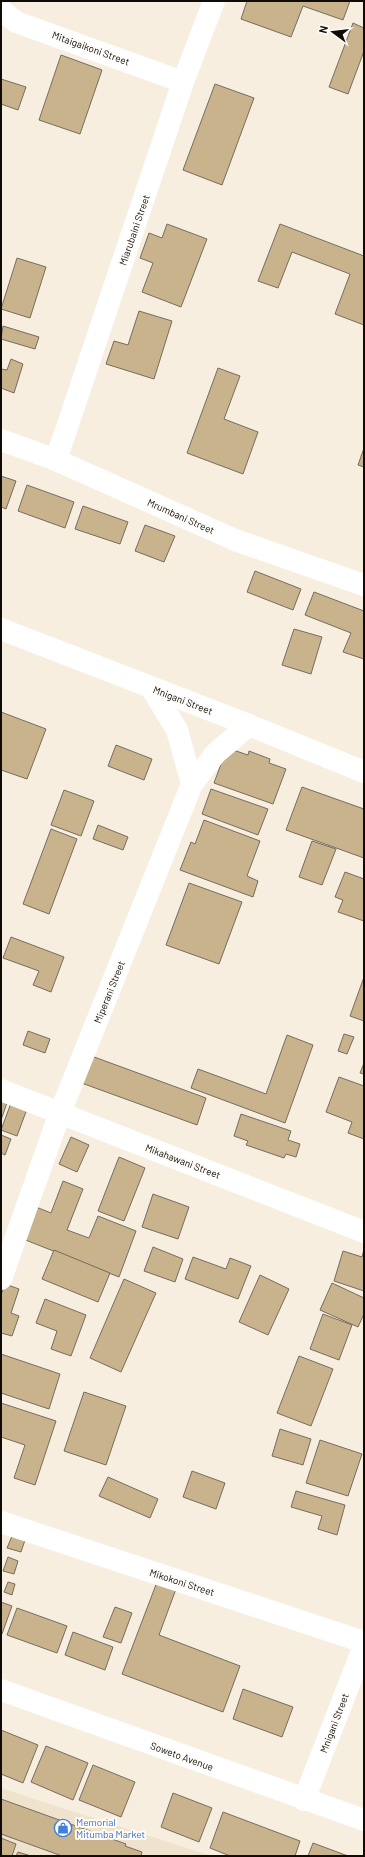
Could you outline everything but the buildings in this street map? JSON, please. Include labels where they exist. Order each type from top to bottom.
[{"type":"street","name":"Miarubaini Street","points":[[56,460],[183,82],[214,1]]},
{"type":"street","name":"Mitaigaikoni Street","points":[[1,10],[16,22],[183,82]]},
{"type":"street","name":"Mrumbani Street","points":[[1,440],[56,460],[235,540],[364,585]]},
{"type":"street","name":"Mnigani Street","points":[[1,629],[152,689],[249,725],[364,772]]},
{"type":"street","points":[[152,689],[177,730],[192,784]]},
{"type":"street","name":"Miperani Street","points":[[1,1279],[60,1113],[192,784],[216,753],[249,725]]},
{"type":"street","name":"Mikahawani Street","points":[[1,1090],[364,1232]]},
{"type":"street","name":"Mikokoni Street","points":[[1,1522],[364,1642]]},
{"type":"street","name":"Mnigani Street","points":[[304,1800],[364,1646]]},
{"type":"street","name":"Soweto Avenue","points":[[1,1690],[304,1800],[364,1820]]},
{"type":"shaded area","name":"Memorial Mitumba Market","points":[[1,1788],[37,1800],[212,1856],[1,1856]]},
{"type":"place","name":"Memorial Mitumba Market","points":[[63,1828]]}]
